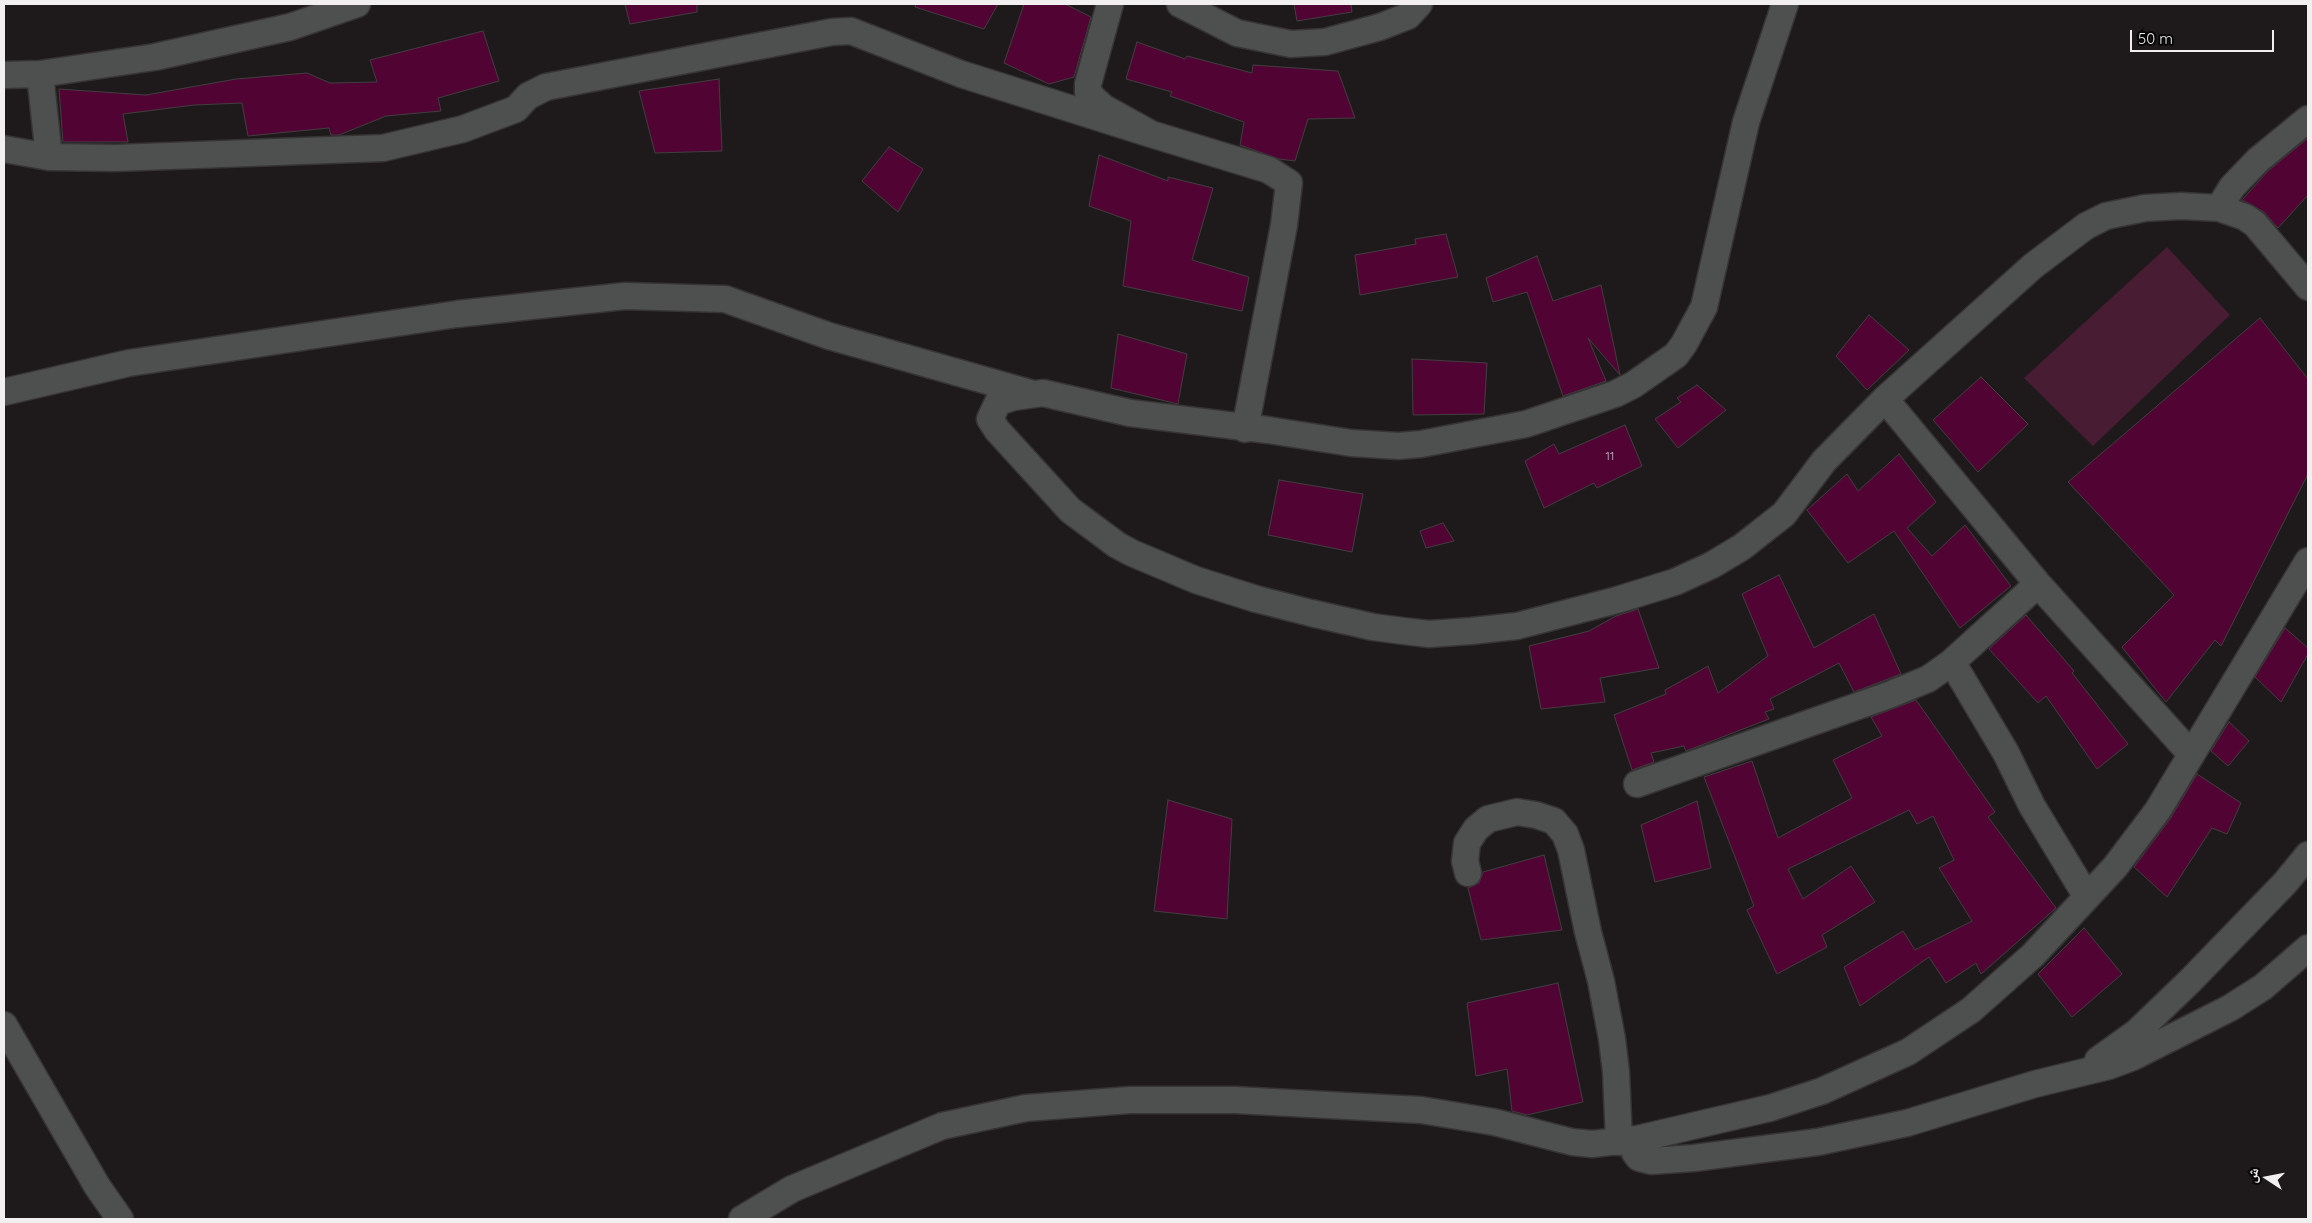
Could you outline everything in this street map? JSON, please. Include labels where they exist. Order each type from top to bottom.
[{"type":"street","points":[[4,75],[40,74],[155,57],[290,27],[357,4]]},
{"type":"street","points":[[1110,4],[1088,84],[1088,92],[1104,108],[1151,134]]},
{"type":"street","points":[[1180,4],[1237,33],[1291,44],[1325,42],[1380,27],[1408,16],[1419,4]]},
{"type":"street","points":[[4,392],[129,363],[457,314],[625,296],[725,299],[838,339],[1031,393],[1058,396],[1130,414],[1245,429],[1268,430],[1351,443],[1398,446],[1422,444],[1526,424],[1615,394],[1633,385],[1665,364],[1684,344],[1704,307],[1746,122],[1770,43],[1785,4]]},
{"type":"street","points":[[4,149],[49,156],[116,158],[383,148],[463,129],[516,109],[528,96],[546,87],[832,32],[851,31],[961,74],[1210,154],[1270,170],[1289,184],[1284,225],[1245,429]]},
{"type":"street","points":[[40,74],[49,156]]},
{"type":"street","points":[[2218,208],[2232,187],[2258,160],[2308,119]]},
{"type":"street","points":[[1031,393],[998,402],[990,419],[997,430],[1070,510],[1118,545],[1196,580],[1256,599],[1373,627],[1429,634],[1471,631],[1526,623],[1618,600],[1674,582],[1712,565],[1742,547],[1784,514],[1824,460],[1885,399],[2032,266],[2086,226],[2106,216],[2146,208],[2218,208],[2245,217],[2255,224],[2308,287]]},
{"type":"street","points":[[1885,399],[2038,584],[2191,754]]},
{"type":"street","points":[[742,1219],[792,1189],[942,1126],[1026,1108],[1087,1102],[1235,1100],[1421,1110],[1494,1122],[1572,1142],[1592,1144],[1628,1140],[1806,1097],[1908,1052],[1971,1010],[1997,988],[2087,897],[2115,867],[2158,810],[2308,560]]},
{"type":"street","points":[[1637,784],[1889,695],[1928,679],[1952,662],[2038,584]]},
{"type":"street","points":[[1952,662],[2006,753],[2032,806],[2087,897]]},
{"type":"street","points":[[1468,873],[1465,861],[1467,843],[1476,829],[1488,819],[1517,812],[1536,815],[1554,821],[1565,834],[1571,850],[1588,932],[1601,981],[1628,1140],[1639,1158],[1651,1161],[1668,1161],[1799,1144],[1907,1123],[2074,1074],[2108,1066],[2133,1057],[2230,1008],[2263,987],[2308,948]]},
{"type":"street","points":[[2074,1074],[2091,1065],[2137,1032],[2285,884],[2308,855]]},
{"type":"street","points":[[4,1025],[97,1186],[120,1219]]},
{"type":"shaded area","points":[[2167,247],[2230,315],[2093,446],[2024,378]]},
{"type":"building","points":[[625,4],[697,4],[697,12],[630,24]]},
{"type":"building","points":[[916,4],[998,4],[984,29],[915,7]]},
{"type":"building","points":[[1024,4],[1065,4],[1091,17],[1074,77],[1049,84],[1004,63]]},
{"type":"building","points":[[1294,4],[1351,4],[1352,12],[1297,21]]},
{"type":"building","points":[[483,31],[499,81],[438,98],[441,111],[386,116],[339,135],[331,135],[329,128],[248,136],[242,103],[194,105],[123,114],[128,142],[63,142],[59,89],[146,95],[236,79],[307,73],[330,83],[377,82],[370,60]]},
{"type":"building","points":[[1137,42],[1185,59],[1187,56],[1252,73],[1253,65],[1338,71],[1355,118],[1308,119],[1295,161],[1279,159],[1240,145],[1244,122],[1170,96],[1172,92],[1126,79]]},
{"type":"building","points":[[719,79],[722,151],[655,153],[639,91]]},
{"type":"building","points":[[2308,138],[2308,195],[2278,228],[2264,212],[2242,200],[2268,171]]},
{"type":"building","points":[[889,147],[923,169],[898,212],[862,181]]},
{"type":"building","points":[[1099,155],[1168,181],[1168,177],[1213,188],[1192,260],[1249,277],[1242,311],[1123,286],[1131,221],[1089,206]]},
{"type":"building","points":[[1446,234],[1458,277],[1360,295],[1355,255],[1416,244],[1415,239]]},
{"type":"building","points":[[1537,256],[1553,301],[1601,285],[1620,375],[1588,338],[1606,381],[1563,396],[1527,292],[1493,302],[1486,278]]},
{"type":"building","points":[[1869,315],[1909,350],[1867,390],[1836,356]]},
{"type":"building","points":[[2260,318],[2308,379],[2308,474],[2221,646],[2215,640],[2166,702],[2122,647],[2174,595],[2068,482]]},
{"type":"building","points":[[1118,334],[1187,354],[1178,404],[1111,388]]},
{"type":"building","points":[[1412,359],[1487,363],[1484,414],[1413,415]]},
{"type":"building","points":[[1981,377],[2028,424],[1978,472],[1933,420]]},
{"type":"building","points":[[1697,385],[1726,410],[1678,448],[1655,419],[1681,402],[1677,398]]},
{"type":"building","points":[[1625,425],[1642,466],[1597,488],[1594,483],[1544,508],[1525,461],[1554,444],[1559,454]]},
{"type":"building","points":[[1899,454],[1936,502],[1907,528],[1932,556],[1965,525],[2011,586],[1960,628],[1894,531],[1848,563],[1807,510],[1847,474],[1858,491]]},
{"type":"building","points":[[1279,480],[1363,494],[1352,552],[1268,535]]},
{"type":"building","points":[[1443,523],[1454,541],[1426,548],[1420,531]]},
{"type":"building","points":[[1779,575],[1814,648],[1874,614],[1901,674],[1854,692],[1839,663],[1770,699],[1774,709],[1765,712],[1769,719],[1686,751],[1684,746],[1651,753],[1654,762],[1632,770],[1614,715],[1666,694],[1665,690],[1708,666],[1718,693],[1768,656],[1742,594]]},
{"type":"building","points":[[1638,609],[1659,668],[1600,678],[1605,702],[1541,709],[1529,646],[1589,631],[1616,616]]},
{"type":"building","points":[[2026,615],[2074,671],[2072,673],[2128,744],[2097,769],[2046,696],[2038,703],[1989,649]]},
{"type":"building","points":[[2285,628],[2308,648],[2308,654],[2281,702],[2255,677]]},
{"type":"building","points":[[1916,700],[1995,812],[1988,817],[2056,908],[1981,974],[1976,963],[1946,983],[1929,957],[1860,1006],[1844,967],[1903,931],[1915,950],[1972,921],[1939,868],[1954,860],[1933,816],[1917,824],[1909,810],[1788,869],[1803,899],[1851,866],[1875,902],[1822,935],[1827,947],[1777,974],[1747,910],[1754,906],[1704,777],[1752,761],[1778,838],[1852,798],[1833,760],[1882,736],[1871,717]]},
{"type":"building","points":[[2229,722],[2249,741],[2228,766],[2211,751]]},
{"type":"building","points":[[2197,774],[2241,803],[2227,834],[2212,828],[2167,897],[2134,867],[2170,819]]},
{"type":"building","points":[[1168,800],[1232,819],[1227,919],[1154,911]]},
{"type":"building","points":[[1697,801],[1711,868],[1655,882],[1641,825]]},
{"type":"building","points":[[1544,855],[1562,930],[1481,940],[1468,888],[1479,883],[1483,872]]},
{"type":"building","points":[[2084,928],[2122,974],[2072,1017],[2038,974]]},
{"type":"building","points":[[1558,983],[1583,1102],[1527,1115],[1512,1111],[1507,1069],[1476,1076],[1467,1003]]}]
